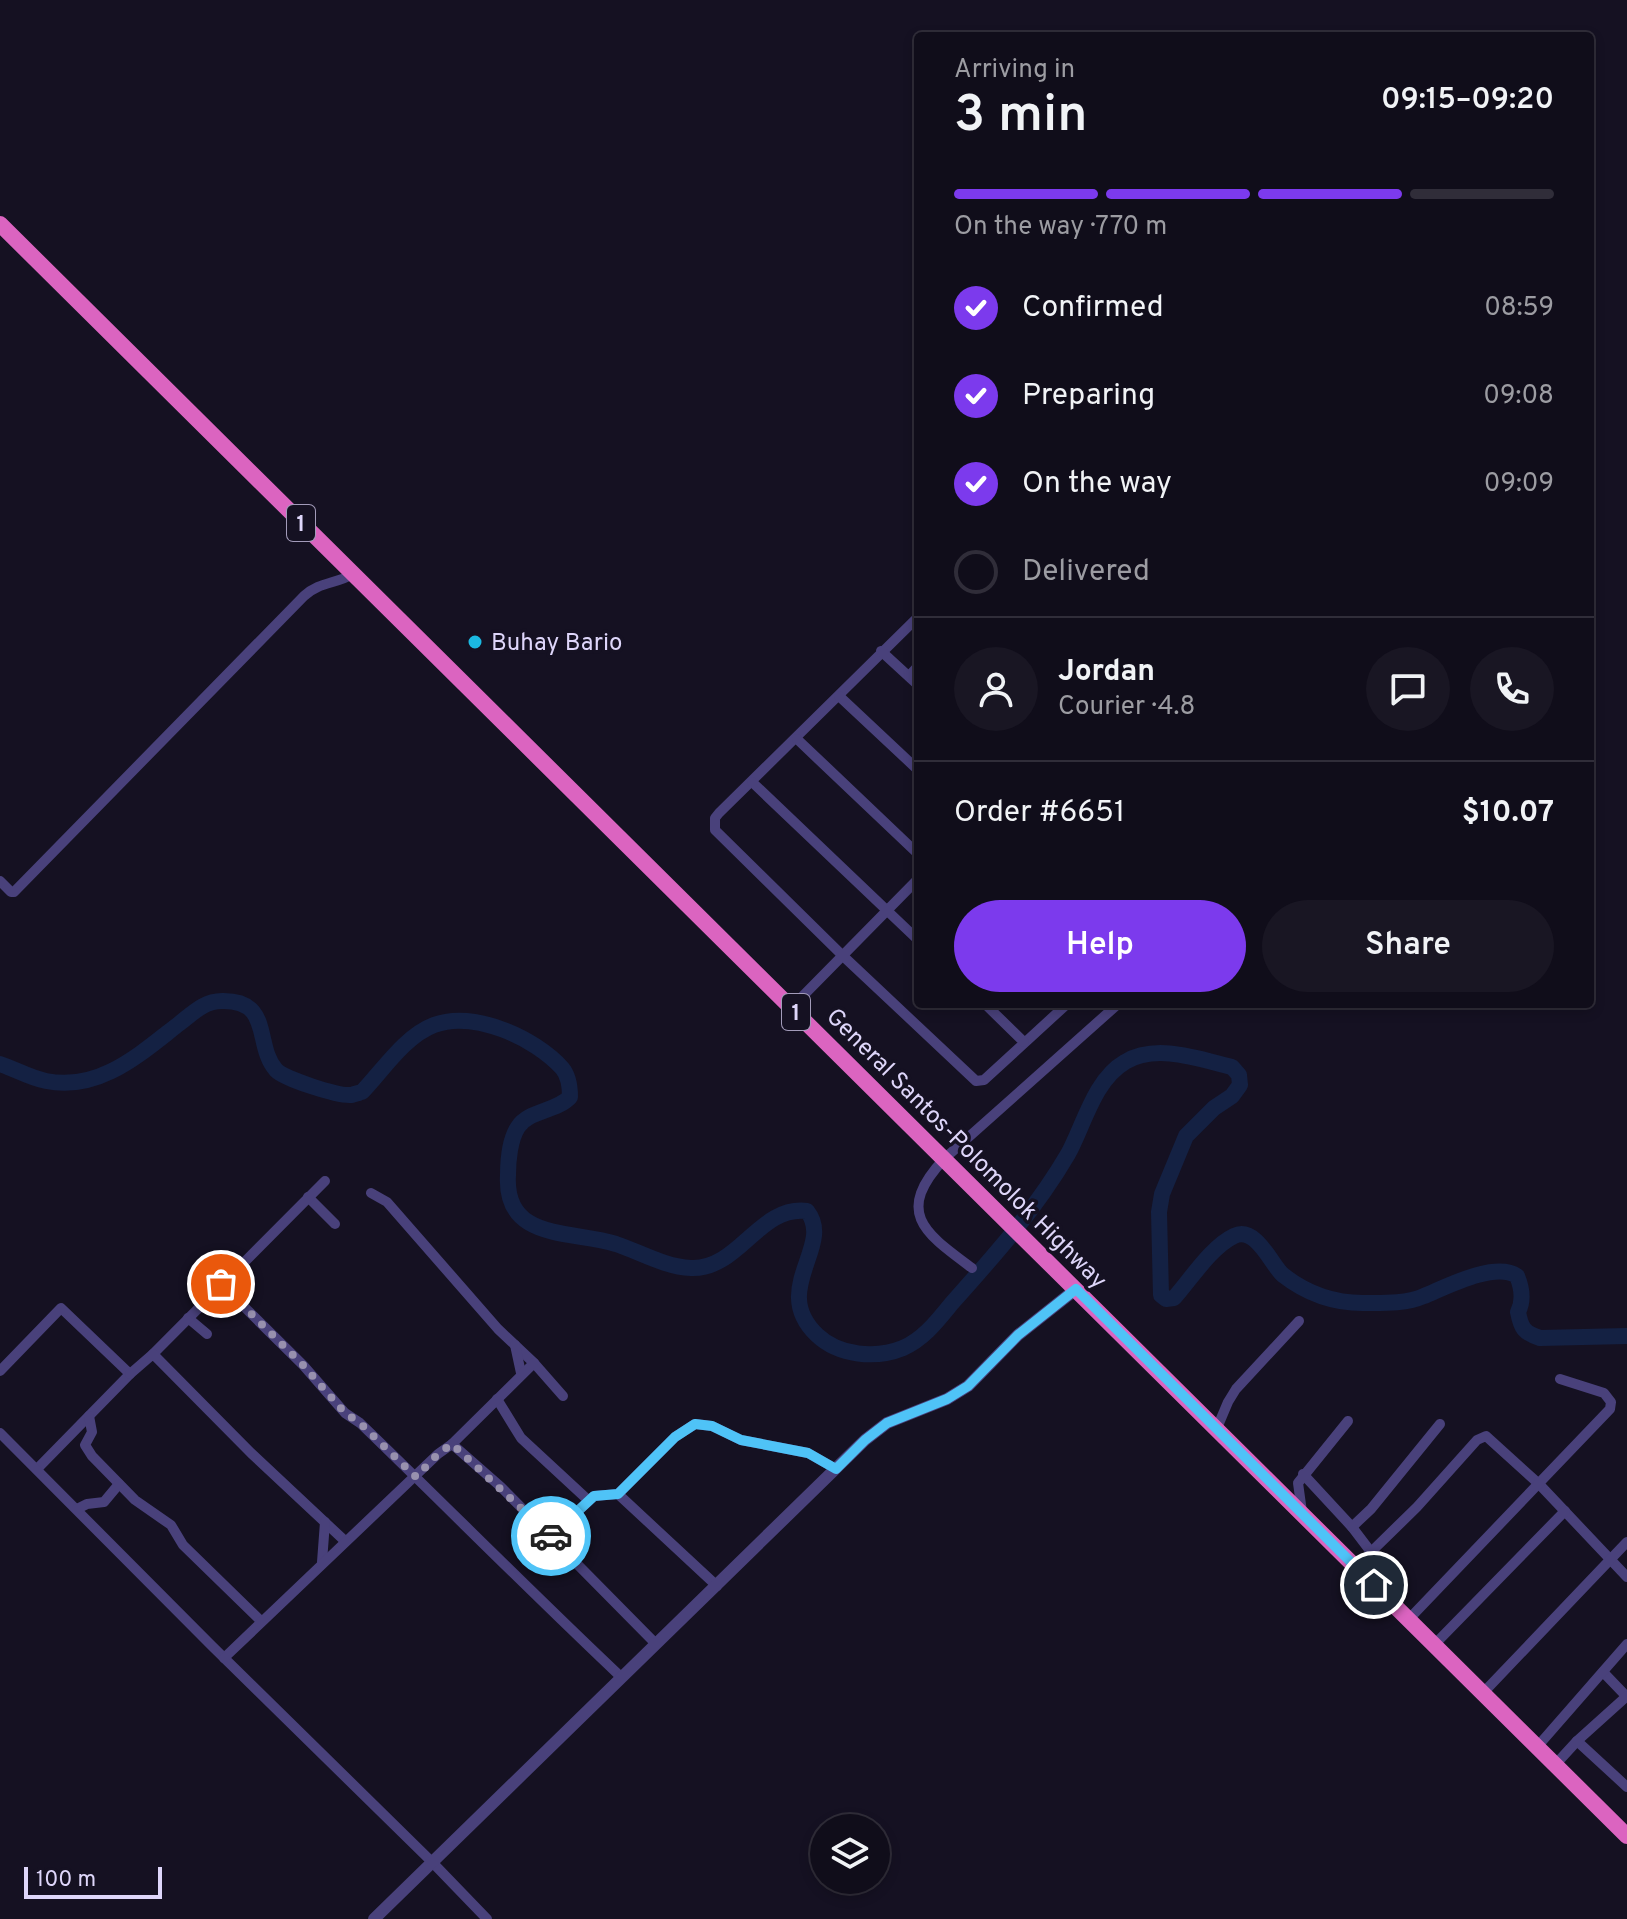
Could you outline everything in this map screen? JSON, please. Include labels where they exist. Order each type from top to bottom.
[{"type":"highway","name":"General Santos-Polomolok Highway","points":[[0,224],[1627,1836]]},
{"type":"street","points":[[0,881],[14,892],[304,596],[318,585],[343,580],[353,574]]},
{"type":"street","points":[[914,621],[719,813],[714,825],[717,835],[841,959],[976,1081],[984,1080],[1062,1008]]},
{"type":"street","points":[[881,651],[914,681]]},
{"type":"street","points":[[909,676],[914,670]]},
{"type":"street","points":[[839,696],[914,766]]},
{"type":"street","points":[[797,739],[914,850]]},
{"type":"street","points":[[752,782],[914,936]]},
{"type":"street","points":[[791,1008],[914,883]]},
{"type":"street","points":[[888,912],[914,890]]},
{"type":"street","points":[[989,1008],[1024,1042]]},
{"type":"street","points":[[972,1268],[925,1230],[920,1192],[926,1178],[1114,1008]]},
{"type":"street","points":[[37,1469],[325,1181]]},
{"type":"street","points":[[371,1193],[387,1202],[498,1329],[563,1396]]},
{"type":"street","points":[[308,1197],[335,1224]]},
{"type":"street","points":[[221,1284],[303,1365],[345,1413],[360,1423],[621,1677]]},
{"type":"street","points":[[374,1919],[865,1440],[887,1423],[947,1399],[968,1386],[1018,1335],[1076,1289]]},
{"type":"street","points":[[0,1371],[61,1308],[130,1374]]},
{"type":"street","points":[[188,1318],[207,1334]]},
{"type":"street","points":[[1217,1428],[1236,1389],[1299,1321]]},
{"type":"street","points":[[515,1345],[521,1373]]},
{"type":"street","points":[[153,1354],[345,1541]]},
{"type":"street","points":[[224,1658],[534,1363]]},
{"type":"street","points":[[1409,1619],[1612,1406],[1604,1393],[1560,1379]]},
{"type":"street","points":[[497,1399],[521,1438],[588,1500]]},
{"type":"street","points":[[89,1416],[92,1432],[85,1443],[86,1449],[152,1514],[171,1525],[183,1545],[261,1621]]},
{"type":"street","points":[[1302,1512],[1298,1483],[1348,1421]]},
{"type":"street","points":[[618,1494],[675,1437],[695,1424],[712,1426],[741,1440],[808,1453],[836,1469]]},
{"type":"street","points":[[1352,1527],[1371,1509],[1440,1424]]},
{"type":"street","points":[[0,1433],[487,1919]]},
{"type":"street","points":[[1359,1569],[1371,1552],[1482,1437],[1493,1440],[1539,1484],[1627,1577]]},
{"type":"street","points":[[452,1444],[501,1487],[656,1644]]},
{"type":"street","points":[[1303,1474],[1371,1552]]},
{"type":"street","points":[[77,1509],[104,1502],[119,1484]]},
{"type":"street","points":[[550,1537],[588,1500],[599,1494],[618,1494],[717,1586]]},
{"type":"street","points":[[1434,1645],[1565,1511]]},
{"type":"street","points":[[322,1562],[325,1522]]},
{"type":"street","points":[[1482,1694],[1627,1542]]},
{"type":"street","points":[[1537,1747],[1627,1644]]},
{"type":"street","points":[[1555,1765],[1627,1696],[1603,1672]]},
{"type":"street","points":[[1577,1741],[1627,1787]]},
{"type":"waterway","points":[[0,1064],[46,1081],[84,1081],[135,1057],[199,1008],[222,1001],[238,1003],[256,1016],[269,1060],[276,1070],[312,1086],[351,1095],[362,1092],[404,1045],[423,1030],[450,1021],[485,1024],[520,1037],[536,1047],[550,1057],[568,1078],[570,1097],[558,1106],[523,1121],[513,1138],[508,1163],[510,1196],[517,1212],[528,1222],[543,1229],[616,1244],[662,1262],[691,1268],[708,1266],[723,1259],[775,1218],[790,1212],[807,1211],[814,1224],[814,1239],[800,1285],[799,1301],[804,1318],[817,1335],[836,1347],[858,1354],[881,1354],[918,1340],[983,1268],[1056,1174],[1098,1091],[1114,1070],[1137,1056],[1178,1054],[1232,1067],[1239,1075],[1240,1085],[1232,1096],[1214,1108],[1186,1136],[1162,1194],[1159,1212],[1161,1295],[1166,1299],[1174,1298],[1217,1248],[1242,1234],[1256,1241],[1283,1275],[1311,1292],[1331,1299],[1352,1303],[1402,1302],[1484,1273],[1508,1272],[1519,1280],[1522,1294],[1519,1318],[1530,1334],[1540,1338],[1627,1336]]},
{"type":"way so far","points":[[221,1284],[303,1365],[345,1413],[360,1423],[416,1477],[452,1444],[551,1536]]},
{"type":"place","name":"Buhay Bario","points":[[475,642]]},
{"type":"route","points":[[551,1536],[594,1496],[618,1494],[647,1462],[695,1424],[712,1426],[741,1440],[799,1450],[836,1469],[887,1423],[947,1399],[968,1386],[991,1366],[1018,1335],[1076,1289],[1374,1585]]}]
